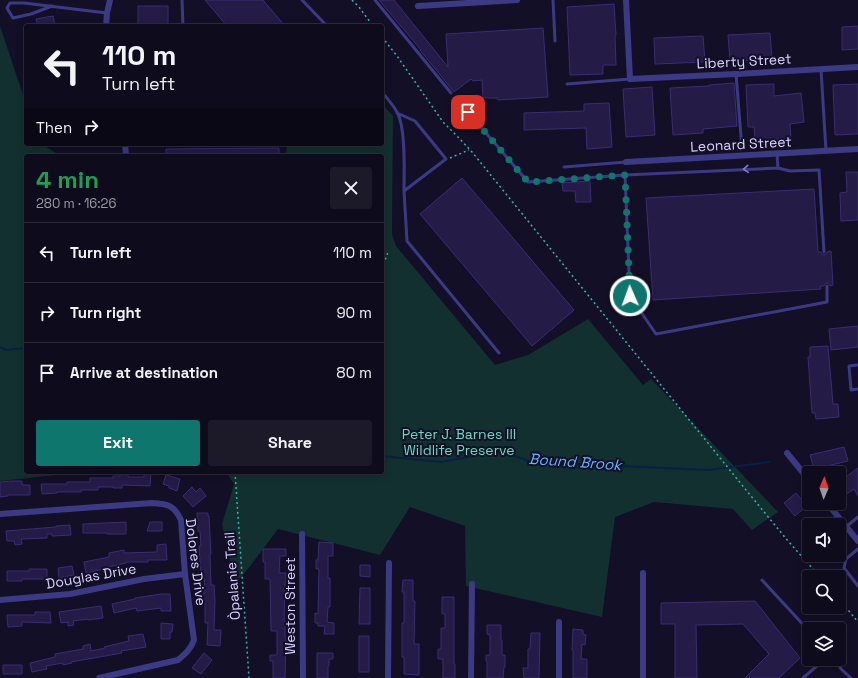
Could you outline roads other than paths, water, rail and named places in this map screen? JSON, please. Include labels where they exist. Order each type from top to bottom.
[{"type":"street","points":[[106,24],[110,0]]},
{"type":"street","points":[[418,6],[517,0]]},
{"type":"street","points":[[626,0],[630,79]]},
{"type":"street","name":"Liberty Street","points":[[630,79],[858,67]]},
{"type":"street","name":"Leonard Street","points":[[626,162],[858,149]]},
{"type":"street","points":[[787,452],[802,471]]},
{"type":"street","name":"Dolores Drive","points":[[0,514],[152,503],[165,504],[175,509],[181,520],[185,574],[194,640],[192,646],[178,660],[111,677],[99,678]]},
{"type":"street","points":[[833,510],[858,542]]},
{"type":"street","name":"Weston Street","points":[[302,534],[303,678]]},
{"type":"street","points":[[388,678],[389,563]]},
{"type":"street","points":[[642,678],[643,573]]},
{"type":"street","name":"Douglas Drive","points":[[0,600],[70,594],[144,579],[185,574]]},
{"type":"street","points":[[471,678],[472,584]]},
{"type":"street","points":[[559,622],[559,678]]},
{"type":"lane","points":[[182,0],[183,24]]},
{"type":"lane","points":[[302,0],[325,24]]},
{"type":"lane","points":[[375,0],[451,93]]},
{"type":"lane","points":[[553,0],[556,41]]},
{"type":"lane","points":[[52,6],[31,14],[13,18],[7,8],[10,3],[24,3],[52,6],[107,13]]},
{"type":"lane","points":[[821,69],[826,151]]},
{"type":"lane","points":[[736,74],[742,149]]},
{"type":"lane","points":[[567,84],[630,79]]},
{"type":"lane","points":[[384,95],[397,113],[402,129],[404,191],[408,241],[499,353]]},
{"type":"lane","points":[[468,112],[528,182],[625,175],[778,168],[790,171],[819,170],[824,252]]},
{"type":"lane","points":[[397,113],[415,121],[446,159],[404,191]]},
{"type":"lane","points":[[777,154],[778,168]]},
{"type":"lane","points":[[564,167],[626,162]]},
{"type":"lane","points":[[625,175],[630,296],[656,334],[828,302],[826,286]]},
{"type":"lane","points":[[858,365],[849,366],[851,390],[858,389]]},
{"type":"lane","points":[[847,528],[858,517]]},
{"type":"lane","points":[[858,549],[846,559],[844,568],[858,586]]},
{"type":"lane","points":[[762,580],[802,623]]},
{"type":"lane","points":[[803,678],[817,666]]},
{"type":"lane","points":[[839,666],[852,678]]},
{"type":"waterway","name":"Bound Brook","points":[[0,347],[6,350],[24,348]]},
{"type":"waterway","name":"Bound Brook","points":[[384,456],[441,462],[502,451],[531,462],[708,470],[769,462]]},
{"type":"park label","name":"Peter J. Barnes III Wildlife Preserve","points":[[459,442]]}]
